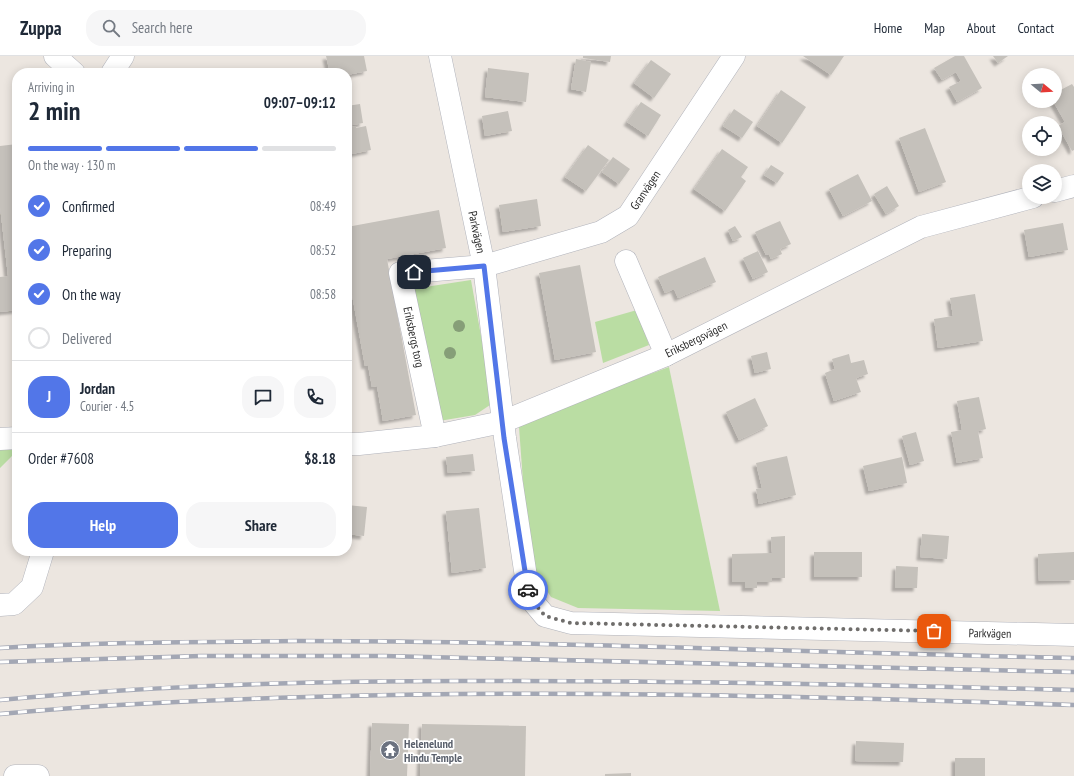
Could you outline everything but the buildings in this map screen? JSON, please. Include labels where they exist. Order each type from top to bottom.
[{"type":"street","points":[[55,56],[68,68]]},
{"type":"street","points":[[115,68],[123,56]]},
{"type":"street","name":"Parkvägen","points":[[440,56],[484,266],[502,422],[529,597],[545,616],[571,623],[1074,635]]},
{"type":"street","name":"Granvägen","points":[[484,266],[601,232],[628,216],[734,56]]},
{"type":"street","points":[[1062,189],[1074,186]]},
{"type":"street","name":"Eriksbergsvägen","points":[[352,444],[435,436],[502,422],[666,355],[921,226],[1022,200]]},
{"type":"street","points":[[626,261],[666,355]]},
{"type":"street","name":"Eriksbergs torg","points":[[435,436],[400,273],[484,266]]},
{"type":"street","points":[[0,439],[12,438]]},
{"type":"street","points":[[0,605],[14,604],[32,587],[42,556]]},
{"type":"street","points":[[15,776],[38,776]]},
{"type":"green space","points":[[471,280],[493,403],[475,415],[439,421],[412,289]]},
{"type":"green space","points":[[637,310],[649,345],[603,363],[595,322]]},
{"type":"green space","points":[[669,367],[720,611],[578,608],[551,597],[532,563],[524,495],[519,427],[529,419]]},
{"type":"green space","points":[[12,449],[12,456],[0,468],[0,450]]},
{"type":"railway","points":[[0,648],[148,643],[297,641],[588,645],[1074,658]]},
{"type":"railway","points":[[0,662],[201,656],[384,656],[1074,672]]},
{"type":"railway","points":[[0,700],[174,687],[406,681],[693,682],[1074,690]]},
{"type":"railway","points":[[0,714],[115,705],[192,701],[307,697],[499,694],[691,695],[1074,705]]},
{"type":"way so far","points":[[528,590],[529,597],[545,616],[571,623],[934,631]]},
{"type":"place","name":"Helenelund Hindu Temple","points":[[390,750]]},
{"type":"route","points":[[414,272],[484,266],[504,438],[528,590]]}]
